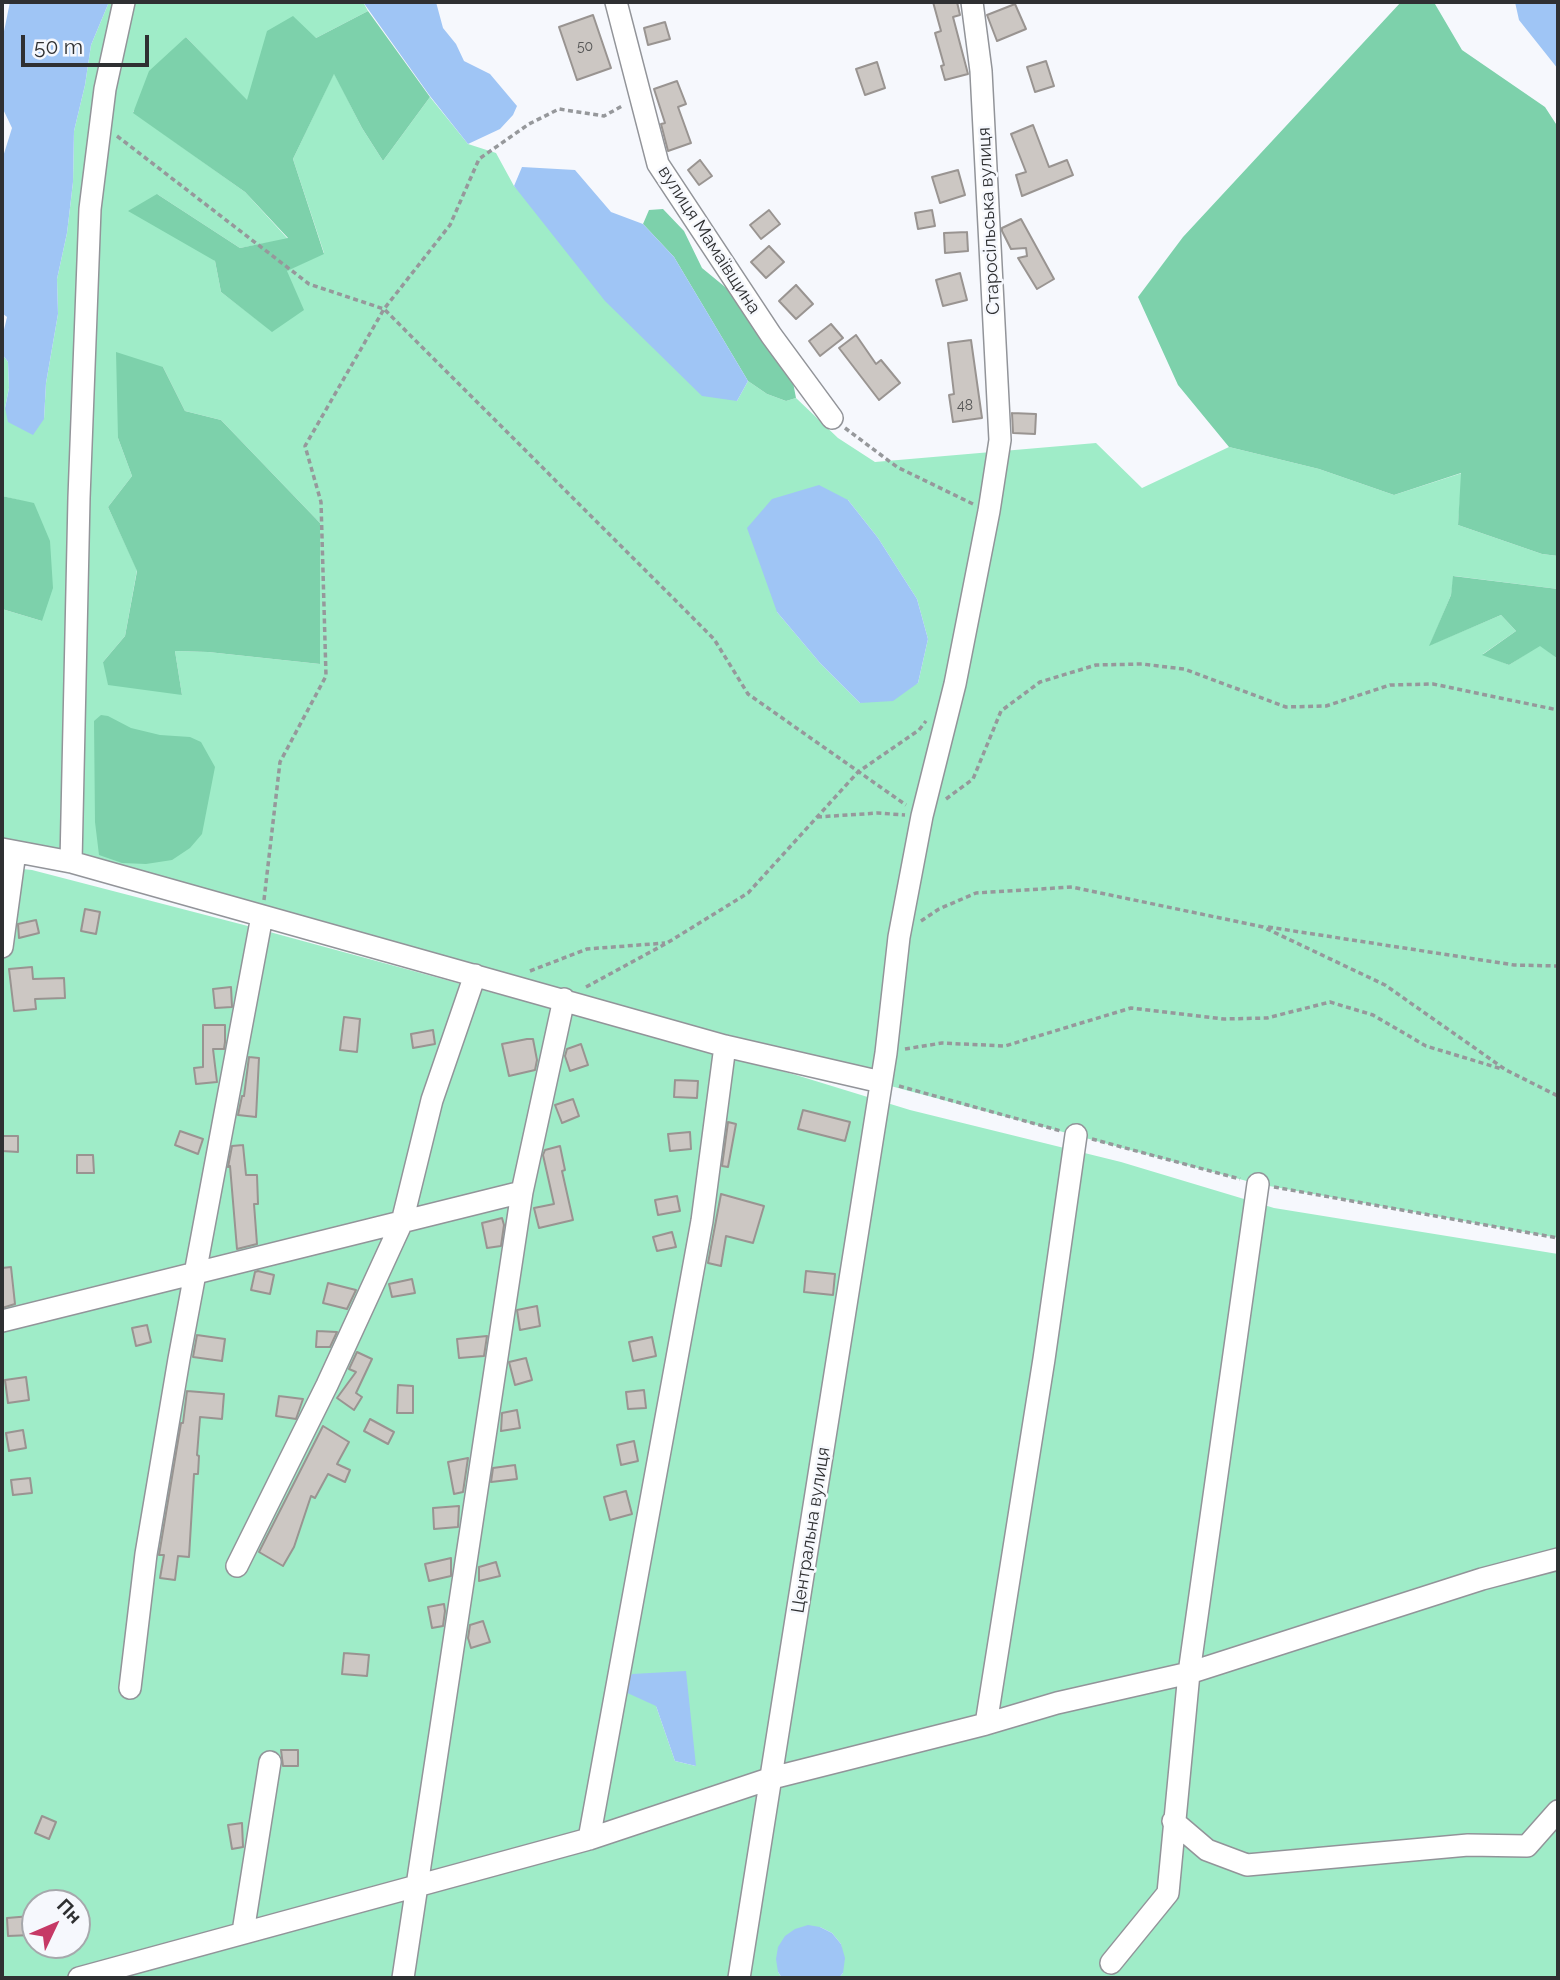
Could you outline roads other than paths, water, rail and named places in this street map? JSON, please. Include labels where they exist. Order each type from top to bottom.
[{"type":"street","points":[[71,862],[79,498],[90,209],[105,89],[124,2]]},
{"type":"street","name":"вулиця Мамаївщина","points":[[616,2],[658,164],[771,335],[832,418]]},
{"type":"street","name":"Старосільська вулиця","points":[[922,816],[956,684],[1000,440],[981,71],[972,2]]},
{"type":"street","name":"Центральна вулиця","points":[[740,1978],[886,1053],[899,937],[922,816]]},
{"type":"street","points":[[2,947],[9,850],[71,862],[725,1046],[881,1082]]},
{"type":"street","points":[[130,1688],[146,1554],[262,916]]},
{"type":"street","points":[[237,1566],[327,1385],[402,1222],[432,1100],[475,975]]},
{"type":"street","points":[[403,1978],[522,1192],[564,999]]},
{"type":"street","points":[[589,1839],[702,1221],[725,1046]]},
{"type":"street","points":[[986,1724],[1044,1359],[1076,1135]]},
{"type":"street","points":[[1111,1963],[1168,1893],[1189,1673],[1258,1184]]},
{"type":"street","points":[[2,1321],[522,1192]]},
{"type":"street","points":[[79,1978],[589,1839],[772,1778],[986,1724],[1057,1703],[1189,1673],[1482,1579],[1558,1559]]},
{"type":"street","points":[[243,1932],[270,1762]]},
{"type":"street","points":[[1173,1821],[1207,1850],[1247,1865],[1468,1845],[1527,1846],[1558,1811]]},
{"type":"water","points":[[10,2],[109,2],[91,45],[74,131],[73,182],[67,233],[57,279],[58,314],[46,383],[44,419],[33,435],[8,422],[5,408],[9,388],[8,362],[2,354],[2,338],[7,317],[2,313],[2,160],[12,128],[2,107],[2,41]]},
{"type":"water","points":[[363,2],[436,2],[443,28],[456,44],[464,61],[490,74],[517,106],[513,115],[500,129],[468,144]]},
{"type":"water","points":[[1515,2],[1558,2],[1558,69],[1519,20]]},
{"type":"water","points":[[522,167],[575,170],[611,212],[643,224],[674,257],[748,381],[737,401],[702,396],[605,301],[514,186]]},
{"type":"water","points":[[819,485],[848,500],[878,538],[917,599],[928,639],[918,683],[893,701],[860,703],[820,663],[777,612],[747,528],[772,499]]},
{"type":"water","points":[[686,1671],[696,1766],[675,1761],[656,1706],[623,1691],[632,1674]]},
{"type":"water","points":[[808,1925],[832,1933],[841,1944],[845,1958],[843,1973],[839,1978],[782,1978],[778,1972],[778,1947],[785,1936]]}]
